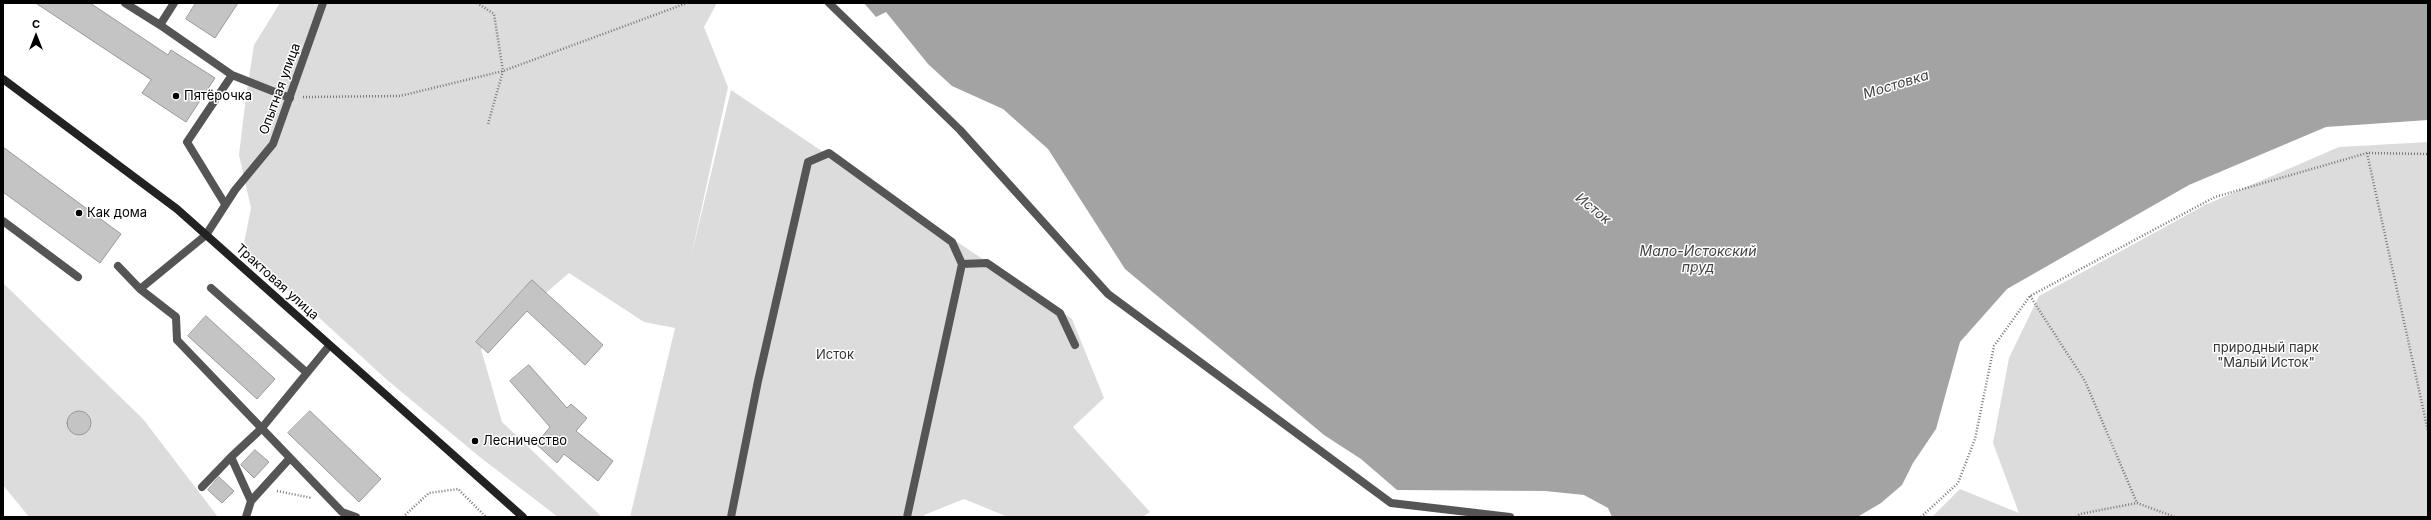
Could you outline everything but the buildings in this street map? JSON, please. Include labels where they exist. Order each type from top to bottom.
[{"type":"main road","name":"Трактовая улица","points":[[3,79],[123,167],[206,234],[329,346],[523,517]]},
{"type":"street","points":[[125,3],[160,25],[232,75],[290,98]]},
{"type":"street","points":[[160,25],[174,3]]},
{"type":"street","name":"Опытная улица","points":[[140,289],[206,234],[225,204],[273,144],[323,3]]},
{"type":"street","points":[[829,3],[960,130],[1108,294],[1391,503],[1510,517]]},
{"type":"street","points":[[225,204],[187,142],[232,75]]},
{"type":"street","points":[[731,517],[758,381],[808,162],[829,153],[952,242],[962,264],[907,517]]},
{"type":"street","points":[[3,220],[78,277]]},
{"type":"street","points":[[962,264],[987,263],[1060,313],[1075,345]]},
{"type":"street","points":[[118,266],[140,289],[176,317],[176,340],[342,512],[356,517]]},
{"type":"street","points":[[211,288],[306,372]]},
{"type":"street","points":[[202,487],[261,429],[306,372],[329,346]]},
{"type":"street","points":[[231,457],[251,501]]},
{"type":"street","points":[[246,517],[251,501],[290,458]]},
{"type":"path","points":[[477,3],[494,14],[503,71],[488,124]]},
{"type":"path","points":[[290,98],[400,96],[503,71],[687,3]]},
{"type":"path","points":[[1921,517],[1958,483],[1975,439],[1994,346],[2030,296],[2215,197],[2367,153],[2428,154]]},
{"type":"path","points":[[2367,153],[2428,431]]},
{"type":"path","points":[[2030,296],[2085,381],[2137,503]]},
{"type":"path","points":[[262,488],[309,499],[327,496]]},
{"type":"path","points":[[403,517],[429,493],[458,489],[486,517]]},
{"type":"path","points":[[2076,517],[2080,514],[2137,503],[2175,517]]},
{"type":"green space","name":"Исток","points":[[280,3],[717,3],[704,27],[728,87],[691,257],[731,90],[1072,319],[1104,398],[1073,427],[1150,512],[1142,517],[1008,517],[964,499],[924,515],[924,517],[630,517],[675,328],[644,322],[569,273],[481,349],[502,422],[602,517],[558,517],[481,458],[386,379],[243,248],[251,208],[239,155],[246,97],[254,45]]},
{"type":"green space","name":"природный парк \"Малый Исток\"","points":[[2428,142],[2428,517],[1932,517],[1960,489],[2019,513],[1993,443],[2009,358],[2039,296],[2205,205],[2339,147]]},
{"type":"green space","points":[[3,283],[143,419],[218,517],[29,517],[3,485]]},
{"type":"water","name":"Мало-Истокский пруд","points":[[864,3],[2428,3],[2428,120],[2326,127],[2189,185],[2007,289],[1960,342],[1936,429],[1913,463],[1902,485],[1881,503],[1859,516],[1612,517],[1608,508],[1584,495],[1545,491],[1397,490],[1361,459],[1324,435],[1125,269],[1048,149],[1003,109],[952,86],[928,64],[886,12],[876,17]]},
{"type":"place","name":"Пятёрочка","points":[[176,96]]},
{"type":"place","name":"Как дома","points":[[79,213]]},
{"type":"place","name":"Лесничество","points":[[475,441]]},
{"type":"water label","name":"Мостовка","points":[[1896,85]]}]
